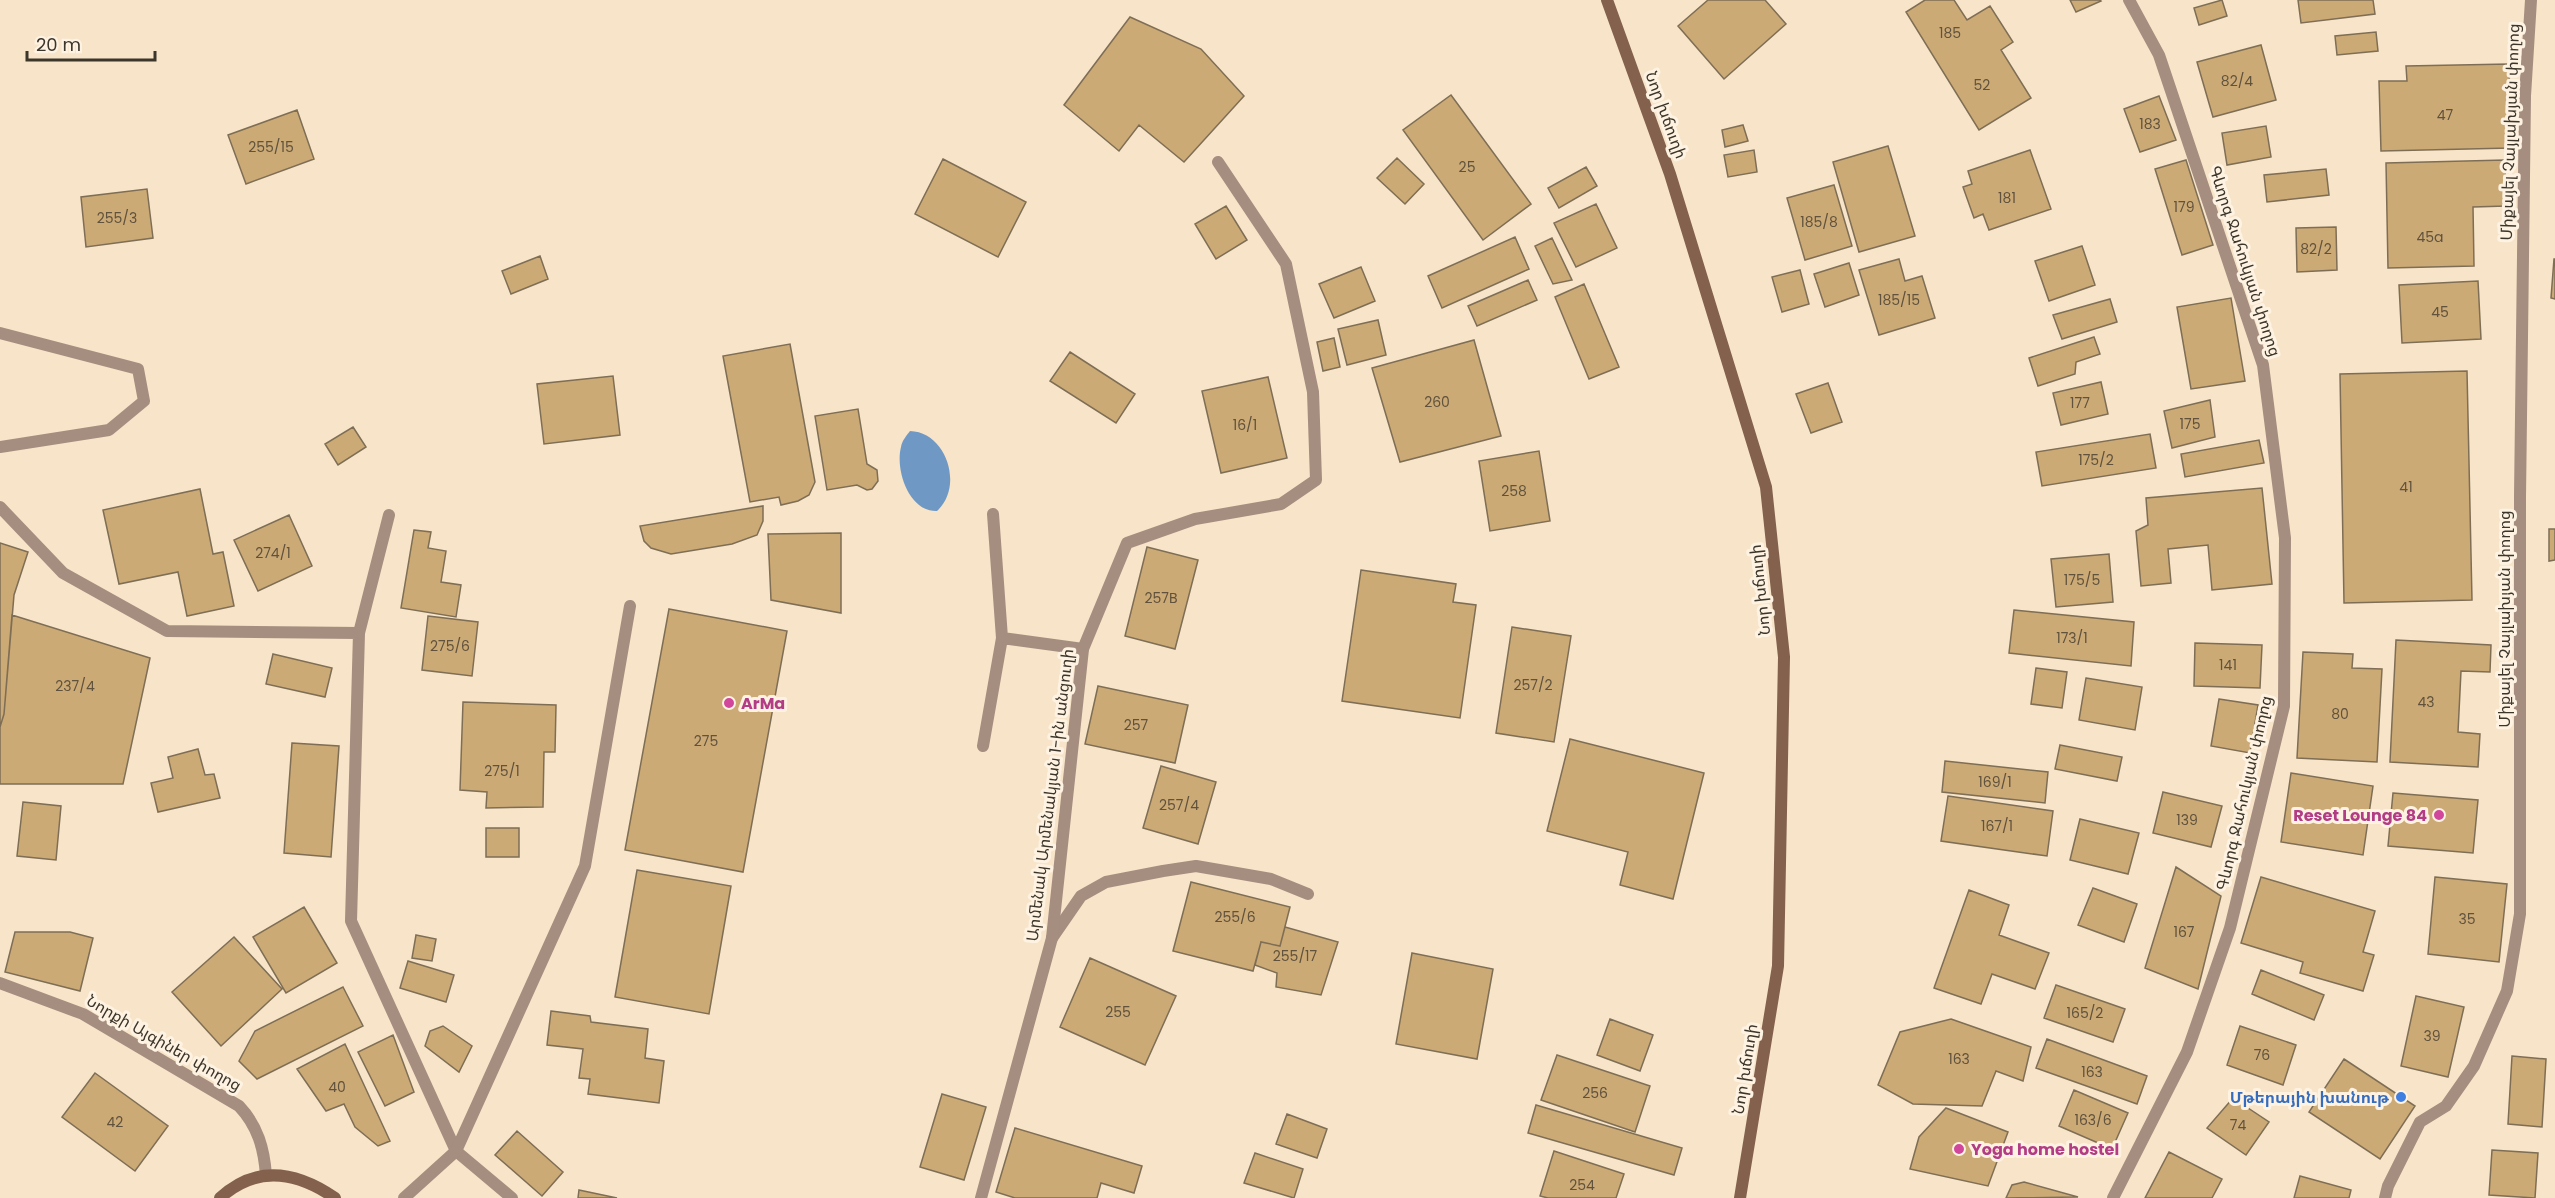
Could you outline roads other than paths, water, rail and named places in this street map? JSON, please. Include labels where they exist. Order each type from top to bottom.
[{"type":"main road","name":"Նոր խճուղի","points":[[1607,0],[1670,174],[1766,488],[1784,657],[1778,966],[1740,1198]]},
{"type":"main road","points":[[220,1198],[241,1184],[266,1175],[283,1174],[304,1181],[335,1198]]},
{"type":"street","name":"Գևորգ Ջահուկյան փողոց","points":[[2113,1198],[2187,1052],[2226,939],[2284,706],[2285,538],[2263,364],[2159,55],[2129,0]]},
{"type":"street","name":"Միքայել Չայլախյան փողոց","points":[[2385,1198],[2388,1186],[2420,1122],[2446,1106],[2474,1066],[2507,991],[2520,914],[2520,497],[2525,96],[2531,0]]},
{"type":"street","name":"Արմենակ Արմենակյան 1-ին անցուղի","points":[[981,1198],[1052,938],[1083,649],[1127,543],[1195,519],[1281,504],[1316,480],[1313,392],[1286,264],[1218,162]]},
{"type":"street","points":[[0,333],[138,369],[144,401],[109,430],[0,447]]},
{"type":"street","points":[[0,507],[63,573],[167,631],[358,633]]},
{"type":"street","points":[[983,746],[1002,638],[993,514]]},
{"type":"street","points":[[389,515],[358,633],[351,921],[456,1151],[512,1198]]},
{"type":"street","points":[[404,1198],[456,1151],[585,866],[630,606]]},
{"type":"street","points":[[1002,638],[1083,649]]},
{"type":"street","points":[[1052,938],[1081,897],[1106,882],[1163,870],[1196,866],[1271,879],[1308,894]]},
{"type":"street","name":"Նորքի Այգիներ փողոց","points":[[0,983],[83,1014],[239,1106],[252,1122],[260,1139],[266,1175]]},
{"type":"water","points":[[910,431],[923,434],[934,441],[948,462],[949,489],[945,501],[937,511],[919,505],[906,488],[902,478],[901,447]]},
{"type":"place","name":"ArMa","points":[[729,703]]},
{"type":"place","name":"Reset Lounge 84","points":[[2439,815]]},
{"type":"place","name":"Մթերային խանութ","points":[[2401,1097]]},
{"type":"place","name":"Yoga home hostel","points":[[1959,1149]]}]
